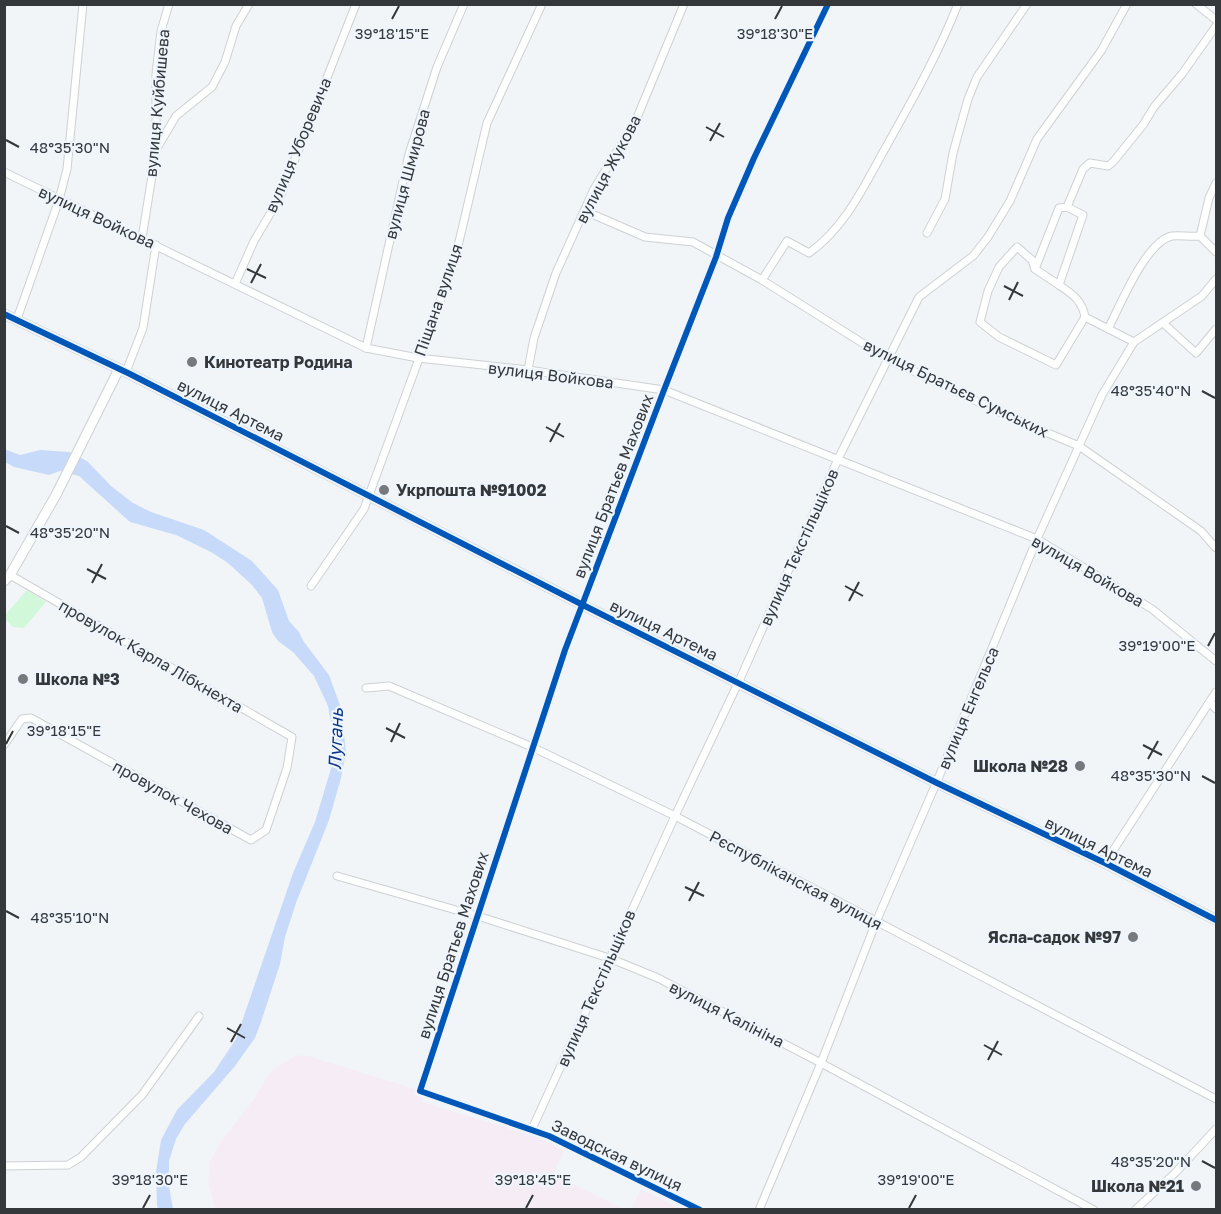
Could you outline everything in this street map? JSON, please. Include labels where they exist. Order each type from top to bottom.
[{"type":"street","points":[[17,319],[59,200],[67,169],[83,4]]},
{"type":"street","name":"вулиця Куйбишева","points":[[142,238],[156,151],[156,74],[161,31],[169,4]]},
{"type":"street","points":[[156,151],[176,116],[213,87],[225,62],[236,26],[249,4]]},
{"type":"street","name":"вулиця Уборевича","points":[[235,284],[254,241],[280,196],[356,4]]},
{"type":"street","name":"вулиця Шмирова","points":[[366,348],[409,154],[437,67],[464,4]]},
{"type":"street","name":"Піщана вулиця","points":[[311,586],[364,509],[453,262],[487,123],[542,4]]},
{"type":"street","name":"вулиця Жукова","points":[[528,370],[534,338],[556,273],[594,189],[636,120],[684,4]]},
{"type":"street","name":"вулиця Братьєв Махових","points":[[420,1091],[532,747],[664,390],[717,257],[728,218],[754,158],[828,4]]},
{"type":"street","points":[[762,280],[787,241],[809,253],[819,246],[849,213],[931,67],[958,4]]},
{"type":"street","points":[[927,233],[945,199],[968,99],[977,77],[1028,4]]},
{"type":"street","name":"вулиця Тєкстільщіков","points":[[532,1129],[609,958],[739,682],[838,459],[920,297],[973,255],[988,237],[1010,201],[1038,139],[1101,51],[1126,4]]},
{"type":"street","points":[[1196,4],[1216,20]]},
{"type":"street","points":[[1067,207],[1083,169],[1090,163],[1108,166],[1113,162],[1182,74],[1216,26]]},
{"type":"street","name":"вулиця Войкова","points":[[4,172],[366,348],[418,358],[528,370],[664,390],[1037,539],[1152,609],[1216,661]]},
{"type":"street","points":[[1200,236],[1209,198],[1216,183]]},
{"type":"street","points":[[1035,269],[1059,208],[1067,207],[1083,215],[1059,285]]},
{"type":"street","name":"вулиця Братьєв Сумських","points":[[585,211],[645,237],[693,242],[762,280],[888,359],[1014,419],[1079,446],[1201,531],[1216,548]]},
{"type":"street","points":[[1108,329],[1147,254],[1158,244],[1171,236],[1200,236],[1216,252]]},
{"type":"street","points":[[7,578],[39,526],[96,413],[122,371],[143,328],[156,245]]},
{"type":"street","points":[[1017,247],[1032,260],[1035,269],[1077,298],[1084,309],[1085,317],[1056,364],[999,337],[980,322],[988,291],[999,267],[1017,247]]},
{"type":"street","name":"вулиця Енгельса","points":[[759,1209],[821,1063],[876,922],[937,783],[1037,539],[1102,395],[1134,342],[1202,296],[1216,279]]},
{"type":"street","name":"вулиця Артема","points":[[4,314],[122,371],[937,783],[1105,863],[1216,920]]},
{"type":"street","points":[[1085,317],[1134,342]]},
{"type":"street","points":[[1163,323],[1197,354],[1216,329]]},
{"type":"street","name":"провулок Карла Лібкнехта","points":[[7,578],[292,737]]},
{"type":"street","name":"Рєспубліканская вулиця","points":[[366,688],[389,686],[532,747],[675,816],[1216,1099]]},
{"type":"street","points":[[1105,863],[1216,692]]},
{"type":"street","points":[[1210,702],[1216,709]]},
{"type":"street","name":"провулок Чехова","points":[[4,746],[22,719],[31,718],[251,840],[266,830],[287,768],[292,737]]},
{"type":"street","name":"вулиця Калініна","points":[[337,876],[477,916],[609,958],[658,978],[1094,1209]]},
{"type":"street","points":[[4,1166],[68,1165],[81,1157],[142,1095],[199,1016]]},
{"type":"street","name":"Заводская вулиця","points":[[420,1091],[532,1129],[700,1209]]},
{"type":"street","points":[[1135,1209],[1175,1173],[1216,1129]]},
{"type":"shaded area","points":[[305,1055],[415,1089],[414,1095],[423,1097],[422,1102],[540,1138],[564,1151],[553,1174],[623,1209],[215,1209],[208,1181],[210,1161],[221,1142],[253,1100],[271,1071],[295,1056]]},
{"type":"shaded area","points":[[641,1189],[679,1208],[677,1210],[631,1209]]},
{"type":"green space","points":[[27,590],[46,602],[24,628],[13,627],[5,619],[5,615]]},
{"type":"water","name":"Лугань","points":[[4,449],[20,455],[40,450],[69,452],[87,461],[111,486],[133,503],[151,512],[204,530],[252,561],[278,590],[289,621],[329,675],[341,708],[346,752],[329,820],[296,903],[285,937],[280,964],[255,1038],[235,1066],[185,1124],[176,1139],[169,1161],[169,1186],[173,1209],[158,1209],[157,1205],[156,1172],[161,1140],[177,1110],[214,1072],[236,1039],[293,873],[315,822],[332,765],[332,727],[328,706],[314,676],[293,652],[278,641],[272,632],[262,598],[252,585],[228,563],[176,535],[130,522],[79,476],[60,471],[49,475],[14,467],[5,462]]},
{"type":"cycle path","points":[[700,1210],[549,1136],[420,1091],[565,650],[716,257],[728,218],[754,158],[828,4]]},
{"type":"cycle path","points":[[4,314],[130,374],[937,783],[1105,863],[1216,920]]},
{"type":"place","name":"Кинотеатр Родина","points":[[192,362]]},
{"type":"place","name":"Укрпошта №91002","points":[[384,490]]},
{"type":"place","name":"Школа №3","points":[[23,679]]},
{"type":"place","name":"Школа №28","points":[[1080,766]]},
{"type":"place","name":"Ясла-садок №97","points":[[1133,937]]},
{"type":"place","name":"Школа №21","points":[[1196,1186]]}]
